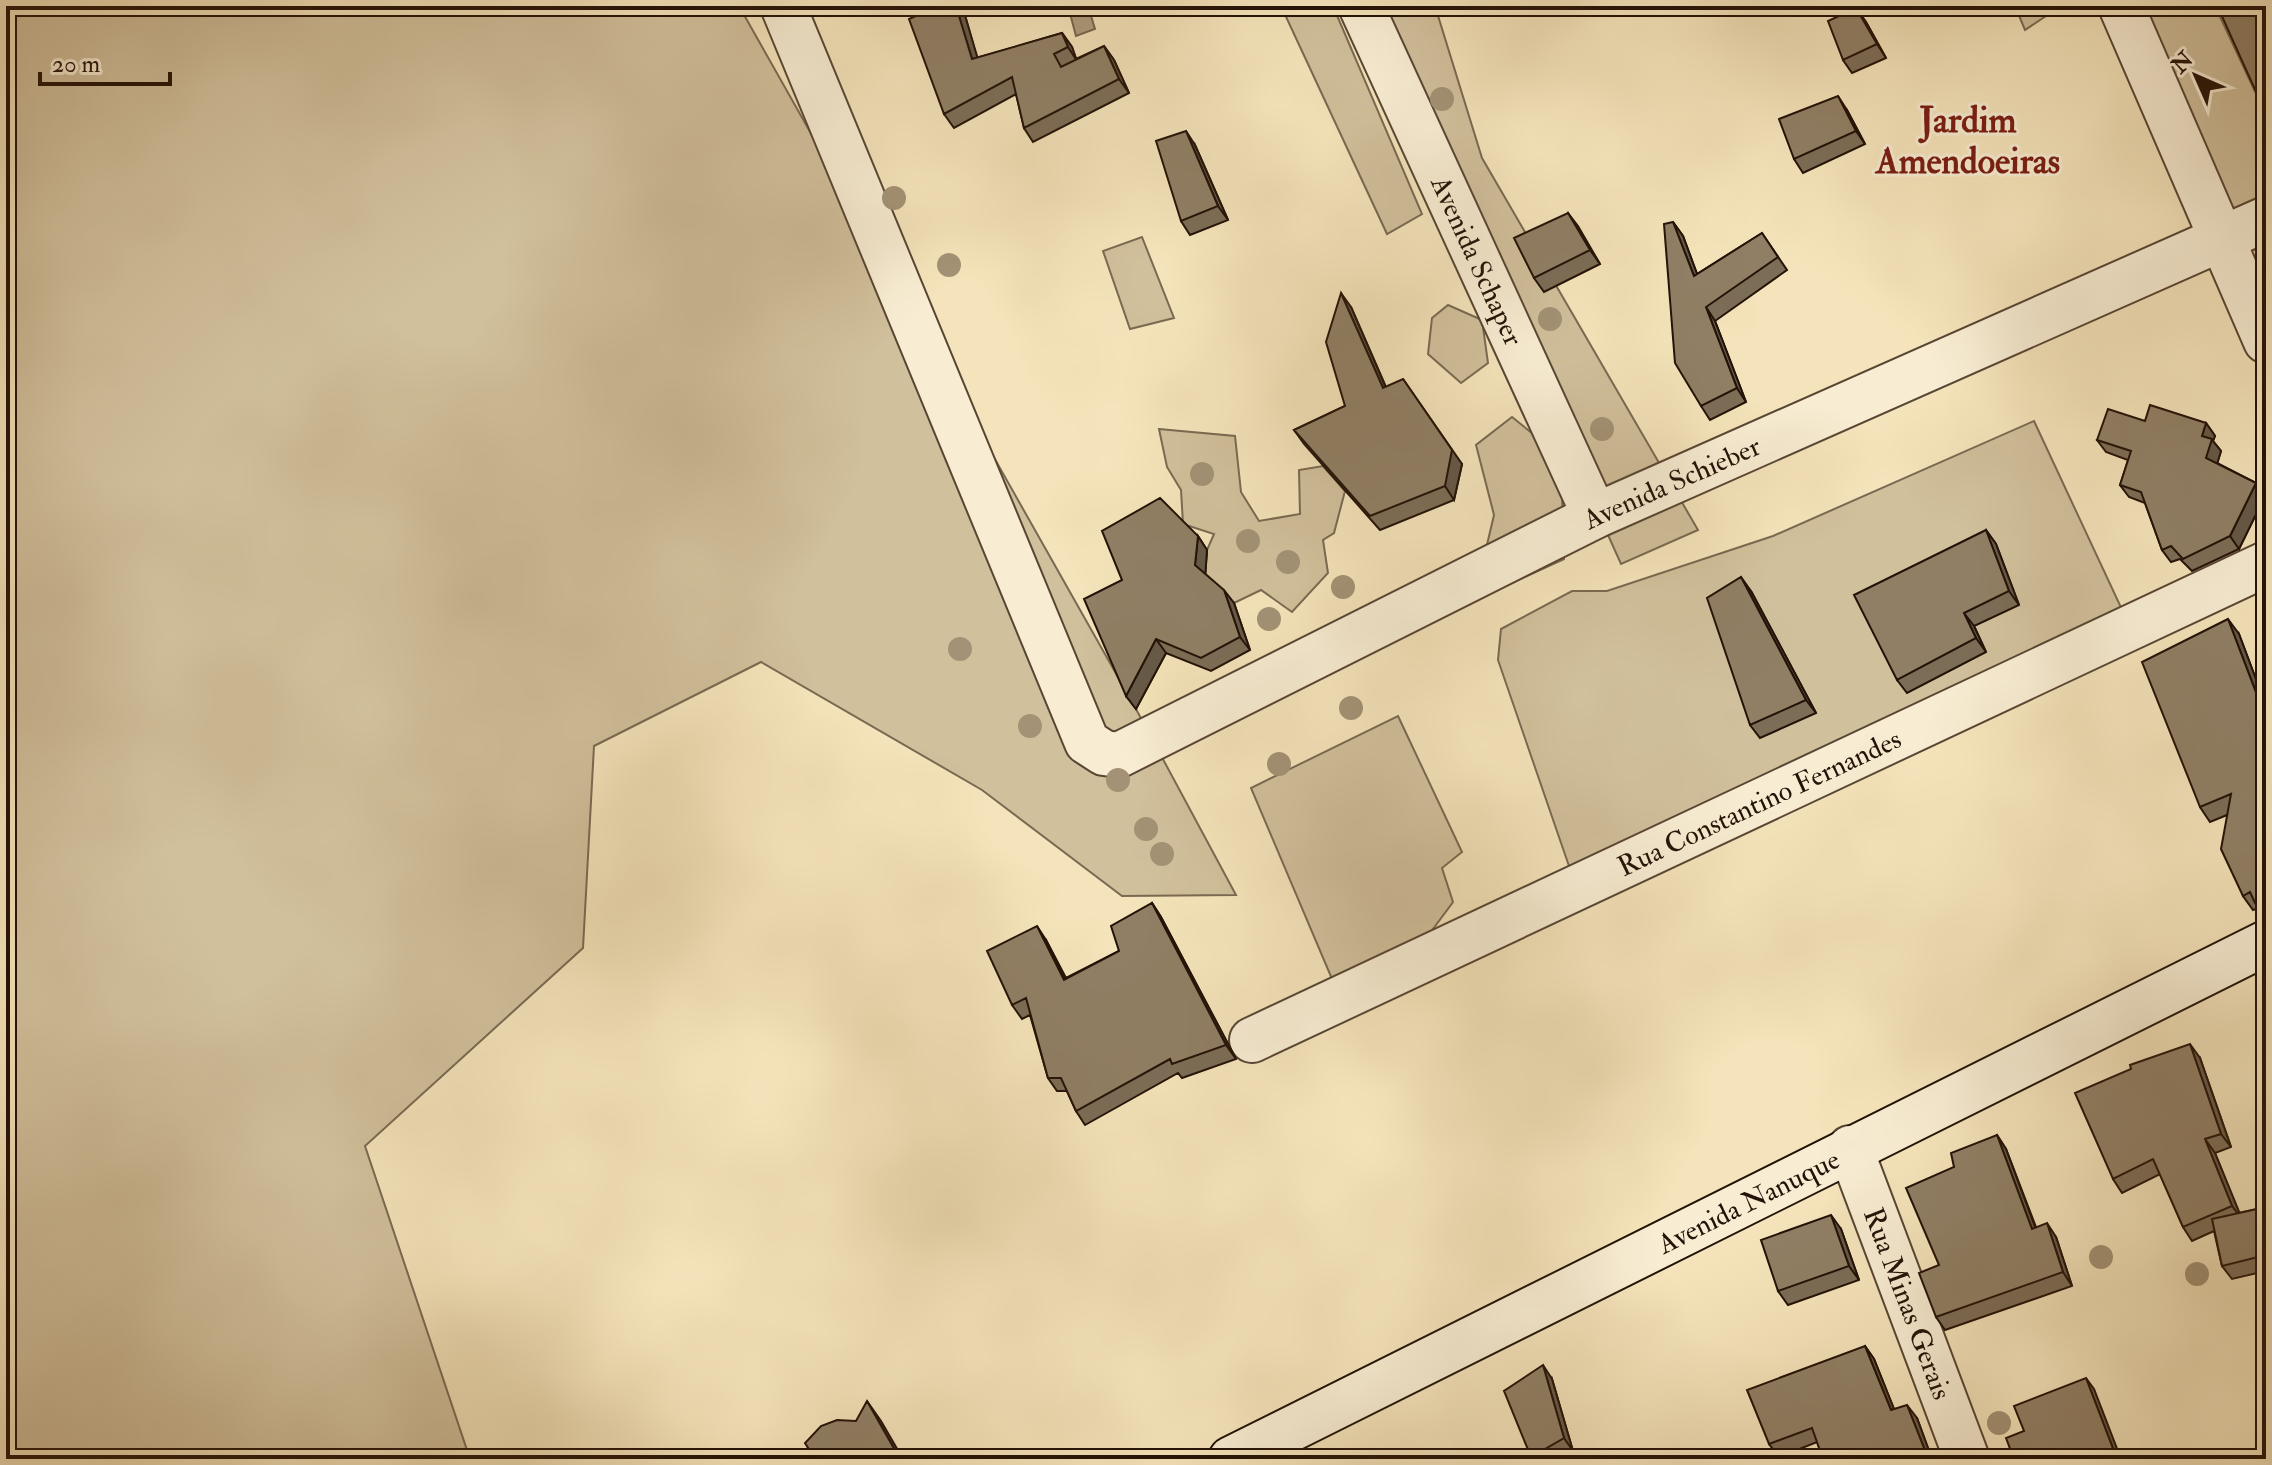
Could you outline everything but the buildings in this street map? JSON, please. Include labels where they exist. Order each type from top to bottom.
[{"type":"street","name":"Avenida Schieber","points":[[783,6],[1087,742],[1104,753],[1119,755],[1595,516],[2266,219]]},
{"type":"street","name":"Avenida Schaper","points":[[1361,6],[1595,516]]},
{"type":"street","points":[[2121,6],[2266,341]]},
{"type":"street","name":"Rua Constantino Fernandes","points":[[1252,1040],[2266,564]]},
{"type":"street","name":"Avenida Nanuque","points":[[1231,1459],[2266,943]]},
{"type":"street","name":"Rua Minas Gerais","points":[[1850,1148],[1967,1459]]},
{"type":"shaded area","points":[[6,6],[739,6],[1136,709],[1236,895],[1122,896],[982,790],[761,662],[594,746],[583,948],[365,1146],[470,1459],[6,1459]]},
{"type":"shaded area","points":[[1068,6],[1088,6],[1095,29],[1076,36]]},
{"type":"shaded area","points":[[1281,6],[1333,6],[1422,214],[1387,234]]},
{"type":"shaded area","points":[[1371,6],[1435,6],[1482,158],[1698,530],[1621,564]]},
{"type":"shaded area","points":[[2015,6],[2061,6],[2025,30]]},
{"type":"shaded area","points":[[2136,6],[2215,6],[2266,115],[2266,246],[2241,254]]},
{"type":"shaded area","points":[[1142,237],[1174,318],[1130,329],[1103,251]]},
{"type":"shaded area","points":[[1448,305],[1482,320],[1488,363],[1461,383],[1428,354],[1432,318]]},
{"type":"shaded area","points":[[1512,417],[1538,438],[1562,495],[1564,559],[1503,587],[1486,549],[1494,515],[1476,445]]},
{"type":"shaded area","points":[[2034,421],[2125,616],[1570,869],[1498,660],[1501,629],[1572,591],[1607,591],[1773,536]]},
{"type":"shaded area","points":[[1159,429],[1235,436],[1241,492],[1259,521],[1300,514],[1299,470],[1323,466],[1345,491],[1334,533],[1323,540],[1328,573],[1292,612],[1261,590],[1234,603],[1205,579],[1207,550],[1214,534],[1183,524],[1181,490],[1167,467]]},
{"type":"shaded area","points":[[1398,716],[1462,852],[1442,868],[1453,902],[1430,933],[1335,986],[1251,788]]},
{"type":"district","name":"Jardim Amendoeiras","points":[[1968,140]]}]
